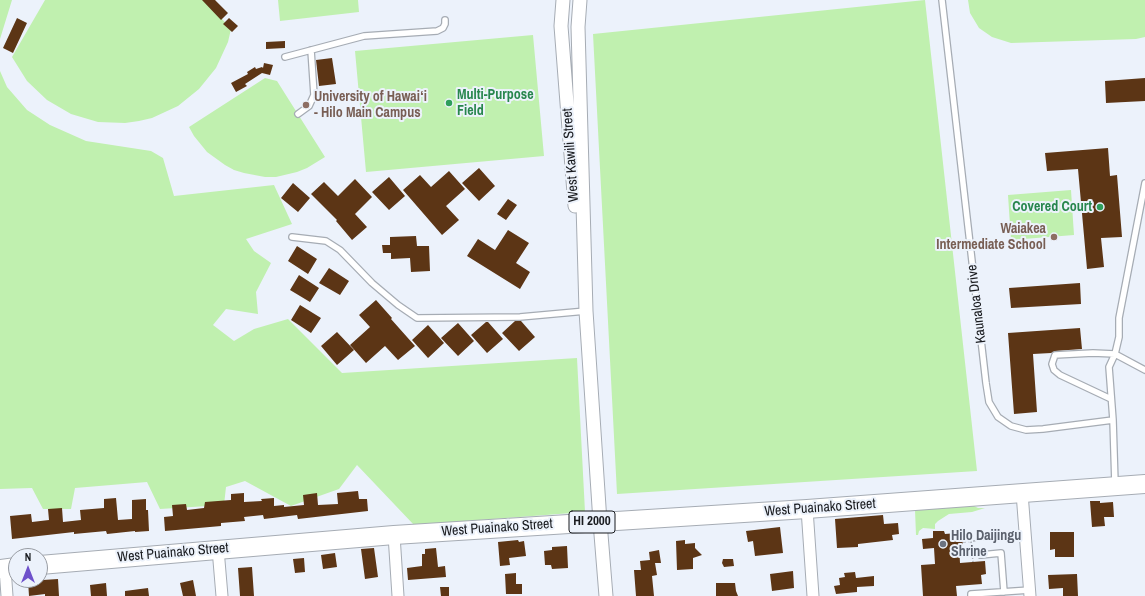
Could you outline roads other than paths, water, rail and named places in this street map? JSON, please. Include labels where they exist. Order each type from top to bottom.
[{"type":"highway","name":"West Puainako Street","points":[[48,564],[394,535],[807,509],[1145,484]]},
{"type":"street","name":"West Kawili Street","points":[[563,0],[561,26],[575,206],[586,311],[606,596]]},
{"type":"street","name":"West Kawili Street","points":[[580,0],[578,26],[586,311]]},
{"type":"street","points":[[1022,494],[1030,593]]},
{"type":"street","points":[[807,509],[814,596]]},
{"type":"street","points":[[394,535],[398,596]]},
{"type":"street","points":[[218,549],[222,596]]},
{"type":"street","points":[[7,568],[7,596]]},
{"type":"lane","name":"Kaunaloa Drive","points":[[942,0],[989,402],[998,417],[1004,422],[1011,426],[1026,430],[1113,420]]},
{"type":"lane","points":[[285,57],[364,36],[437,31],[443,28],[445,20]]},
{"type":"lane","points":[[298,114],[309,106],[314,96],[311,50]]},
{"type":"lane","points":[[1115,487],[1112,399],[1109,367],[1115,354],[1119,337],[1119,318],[1145,182]]},
{"type":"lane","points":[[292,238],[326,241],[340,250],[372,283],[398,305],[417,318],[520,317],[586,311]]},
{"type":"lane","points":[[1112,399],[1060,375],[1054,370],[1052,364],[1055,355],[1094,353],[1115,354],[1145,370]]},
{"type":"lane","points":[[981,555],[1001,553],[1004,592]]},
{"type":"lane","points":[[971,596],[971,594],[1004,592],[1030,593]]},
{"type":"place","name":"Multi-Purpose Field","points":[[449,103]]},
{"type":"place","name":"University of Hawaiʻi - Hilo Main Campus","points":[[306,105]]},
{"type":"place","name":"Covered Court","points":[[1100,207]]},
{"type":"place","name":"Waiakea Intermediate School","points":[[1054,237]]},
{"type":"place","name":"Hilo Daijingu Shrine","points":[[943,544]]}]
